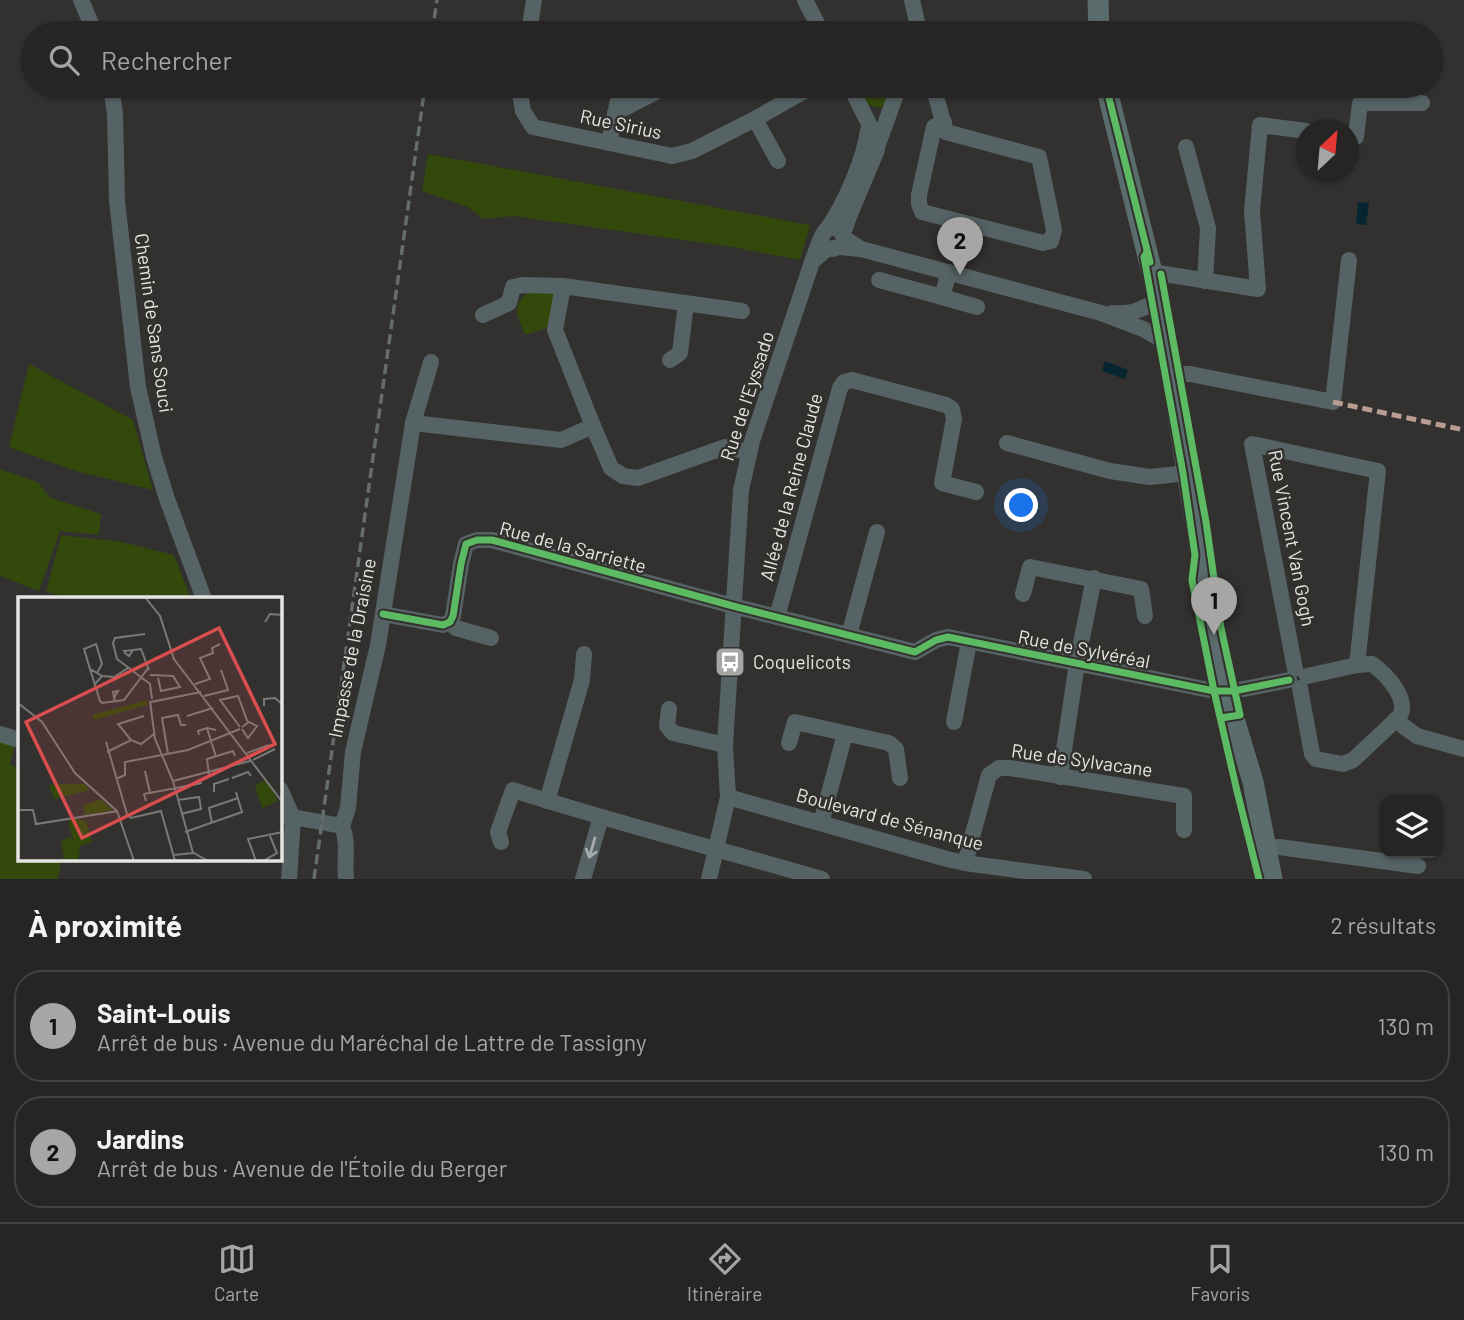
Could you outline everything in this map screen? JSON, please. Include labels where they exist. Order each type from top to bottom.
[{"type":"main road","points":[[1098,0],[1099,21]]},
{"type":"main road","points":[[1109,98],[1159,301],[1211,616],[1226,692],[1253,782],[1272,879]]},
{"type":"street","points":[[80,0],[90,21]]},
{"type":"street","points":[[530,21],[534,0]]},
{"type":"street","points":[[805,0],[816,21]]},
{"type":"street","points":[[912,0],[915,21]]},
{"type":"street","name":"Chemin de Sans Souci","points":[[113,98],[117,201],[138,387],[167,499],[203,597]]},
{"type":"street","name":"Rue Sirius","points":[[521,98],[523,111],[533,127],[672,156],[692,151],[792,98]]},
{"type":"street","points":[[609,143],[618,98]]},
{"type":"street","points":[[615,113],[644,98]]},
{"type":"street","points":[[856,98],[874,134],[877,149]]},
{"type":"street","points":[[834,239],[848,219],[895,98]]},
{"type":"street","points":[[937,98],[944,122],[946,132],[1039,157],[1054,230],[1051,241],[1043,243],[922,212],[919,195],[934,127],[944,122]]},
{"type":"street","points":[[1358,119],[1360,103],[1422,103]]},
{"type":"street","points":[[861,107],[878,111],[891,108]]},
{"type":"street","points":[[755,119],[778,161]]},
{"type":"street","points":[[834,239],[844,200],[866,145],[869,124]]},
{"type":"street","points":[[1152,272],[1258,289],[1252,211],[1260,125],[1296,130]]},
{"type":"street","points":[[1186,147],[1208,228],[1205,281]]},
{"type":"street","points":[[834,239],[862,249],[1101,313],[1143,329],[1166,342]]},
{"type":"street","name":"Rue de l'Eyssado","points":[[709,879],[728,797],[725,745],[741,490],[750,452],[813,262],[834,239]]},
{"type":"street","points":[[1172,374],[1191,374],[1333,402],[1349,260]]},
{"type":"street","points":[[942,297],[948,272]]},
{"type":"street","points":[[879,280],[976,307]]},
{"type":"street","points":[[483,315],[509,303],[513,287],[523,285],[564,286],[742,311]]},
{"type":"street","points":[[564,286],[555,330],[611,468],[623,476],[638,478],[725,447],[750,452]]},
{"type":"street","points":[[1101,313],[1129,314],[1159,301]]},
{"type":"street","points":[[670,360],[680,353],[686,303]]},
{"type":"street","name":"Impasse de la Draisine","points":[[346,879],[347,839],[342,826],[348,808],[353,752],[378,645],[413,423],[431,362]]},
{"type":"street","name":"Allée de la Reine Claude","points":[[777,617],[840,388],[844,382],[852,380],[946,405],[952,409],[954,419],[942,483],[976,492]]},
{"type":"street","points":[[413,423],[561,440],[593,426]]},
{"type":"street","points":[[1007,443],[1110,471],[1150,477],[1188,473]]},
{"type":"street","name":"Rue Vincent Van Gogh","points":[[1298,678],[1252,444],[1378,471],[1357,665]]},
{"type":"street","points":[[849,635],[877,532]]},
{"type":"street","name":"Rue de la Sarriette","points":[[450,622],[466,544],[477,540],[492,540],[733,606]]},
{"type":"street","points":[[1024,594],[1030,567],[1094,578],[1141,589],[1145,616]]},
{"type":"street","points":[[1060,777],[1077,663],[1094,578]]},
{"type":"street","name":"Rue de Sylvéréal","points":[[733,606],[915,652],[936,640],[948,638],[1226,692]]},
{"type":"street","points":[[383,614],[443,625],[450,622],[456,628],[491,638]]},
{"type":"street","points":[[954,722],[969,642]]},
{"type":"street","points":[[547,801],[582,680],[584,654]]},
{"type":"street","points":[[1226,692],[1357,665],[1372,664],[1387,675],[1403,704],[1403,710],[1353,760],[1343,764],[1316,759],[1312,754],[1298,678]]},
{"type":"street","points":[[669,709],[667,726],[673,733],[725,745]]},
{"type":"street","points":[[1395,720],[1417,736],[1464,749]]},
{"type":"street","points":[[789,743],[795,722],[889,743],[896,749],[900,778]]},
{"type":"street","points":[[0,734],[18,740]]},
{"type":"street","points":[[821,823],[845,734]]},
{"type":"street","name":"Rue de Sylvacane","points":[[965,863],[989,775],[999,768],[1184,796],[1184,831]]},
{"type":"street","points":[[501,842],[498,832],[513,790],[822,879]]},
{"type":"street","name":"Boulevard de Sénanque","points":[[728,797],[965,863],[1084,879]]},
{"type":"street","points":[[282,798],[286,817],[289,879]]},
{"type":"street","points":[[286,817],[342,826]]},
{"type":"street","points":[[583,879],[601,817]]},
{"type":"street","points":[[1266,848],[1279,847],[1418,866]]},
{"type":"green space","points":[[863,98],[888,98],[881,108],[868,105]]},
{"type":"green space","points":[[428,154],[810,225],[800,260],[733,247],[514,216],[483,219],[468,207],[422,191]]},
{"type":"green space","points":[[531,290],[555,292],[551,327],[525,335],[517,311],[520,301]]},
{"type":"green space","points":[[29,364],[133,420],[153,490],[76,471],[9,447]]},
{"type":"green space","points":[[0,469],[37,482],[51,498],[101,514],[99,535],[60,531],[39,591],[0,576]]},
{"type":"green space","points":[[61,535],[122,542],[174,555],[190,597],[69,597],[46,592]]},
{"type":"green space","points":[[0,739],[15,742],[10,764],[18,768],[18,862],[61,862],[58,879],[0,879]]},
{"type":"water","points":[[1358,202],[1369,203],[1366,225],[1356,224]]},
{"type":"water","points":[[1105,361],[1128,370],[1125,379],[1102,371]]},
{"type":"railway","points":[[434,21],[437,0]]},
{"type":"railway","points":[[314,879],[423,98]]},
{"type":"marked path","points":[[1333,402],[1464,430]]},
{"type":"cycle path","points":[[1109,98],[1150,262]]},
{"type":"cycle path","points":[[1147,252],[1144,257],[1195,555],[1192,580],[1214,691],[1259,879]]},
{"type":"cycle path","points":[[1161,274],[1206,522],[1221,628],[1240,715],[1221,718]]},
{"type":"cycle path","points":[[383,614],[443,625],[450,622],[466,544],[477,540],[492,540],[733,606],[915,652],[936,640],[948,637],[1214,691],[1234,691],[1289,680]]},
{"type":"place","name":"Jardins","points":[[960,275]]},
{"type":"place","name":"Saint-Louis","points":[[1214,635]]},
{"type":"place","name":"Coquelicots","points":[[730,662]]}]
